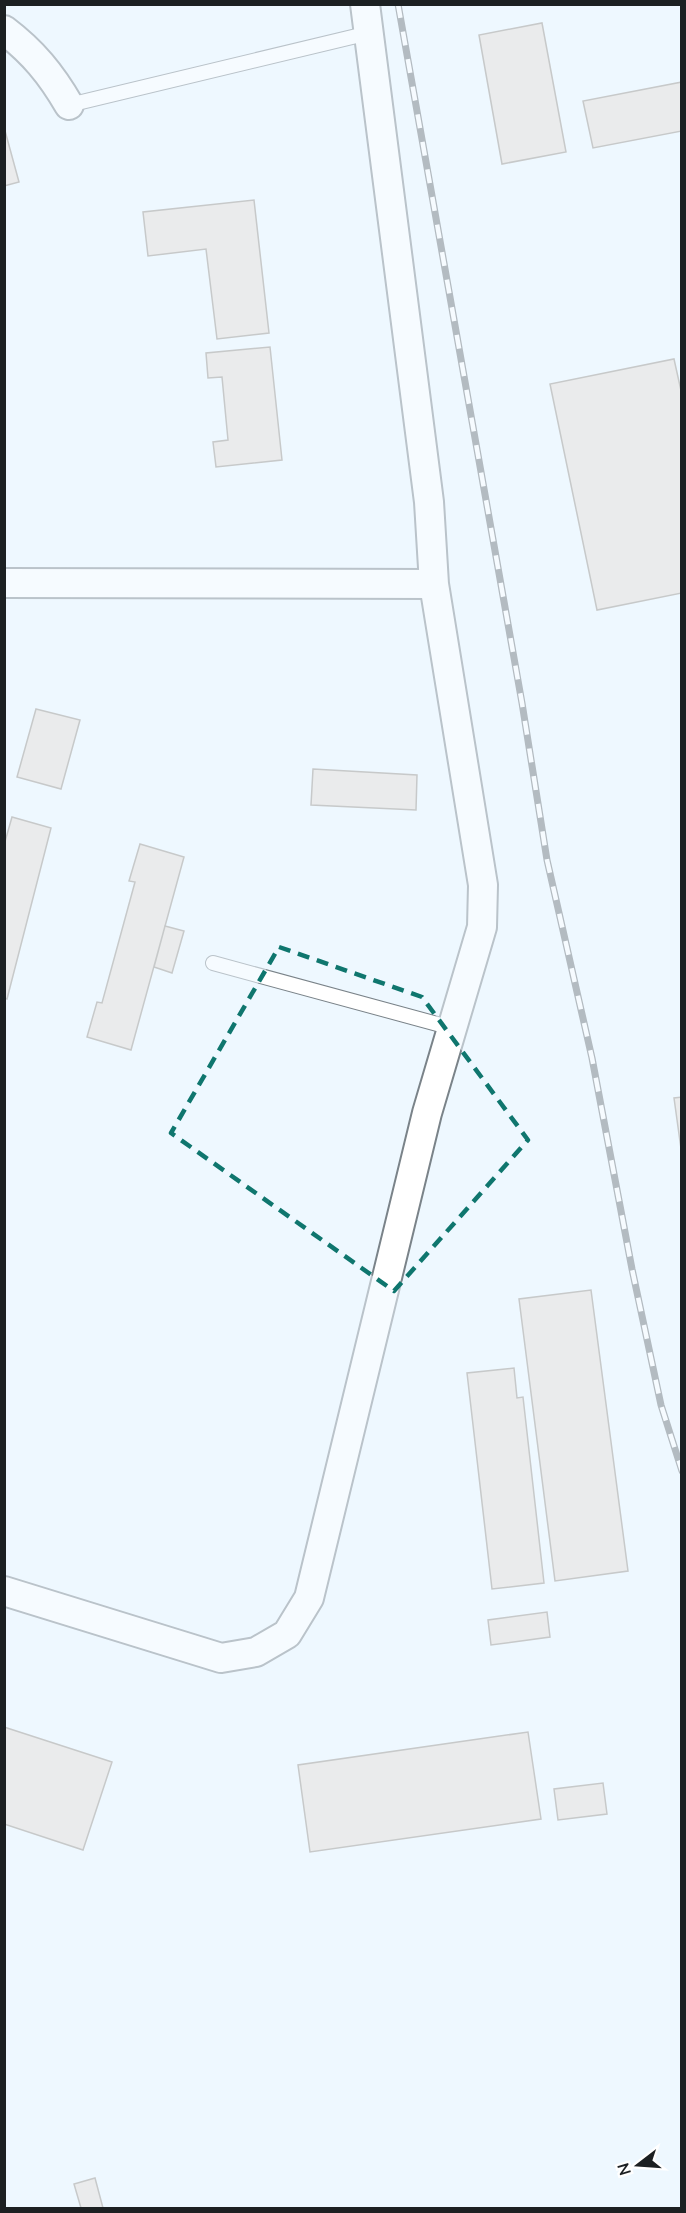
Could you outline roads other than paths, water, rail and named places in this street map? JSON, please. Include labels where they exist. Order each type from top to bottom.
[{"type":"street","points":[[4,1591],[221,1658],[256,1652],[287,1634],[309,1598],[427,1113],[482,927],[483,885],[434,585],[429,502],[365,4]]},
{"type":"street","points":[[4,30],[27,48],[54,81],[69,105]]},
{"type":"street","points":[[6,582],[434,585]]},
{"type":"lane","points":[[69,105],[369,33]]},
{"type":"lane","points":[[213,963],[452,1028]]},
{"type":"railway","points":[[398,4],[522,703],[547,860],[592,1058],[632,1269],[661,1405],[682,1471]]}]
